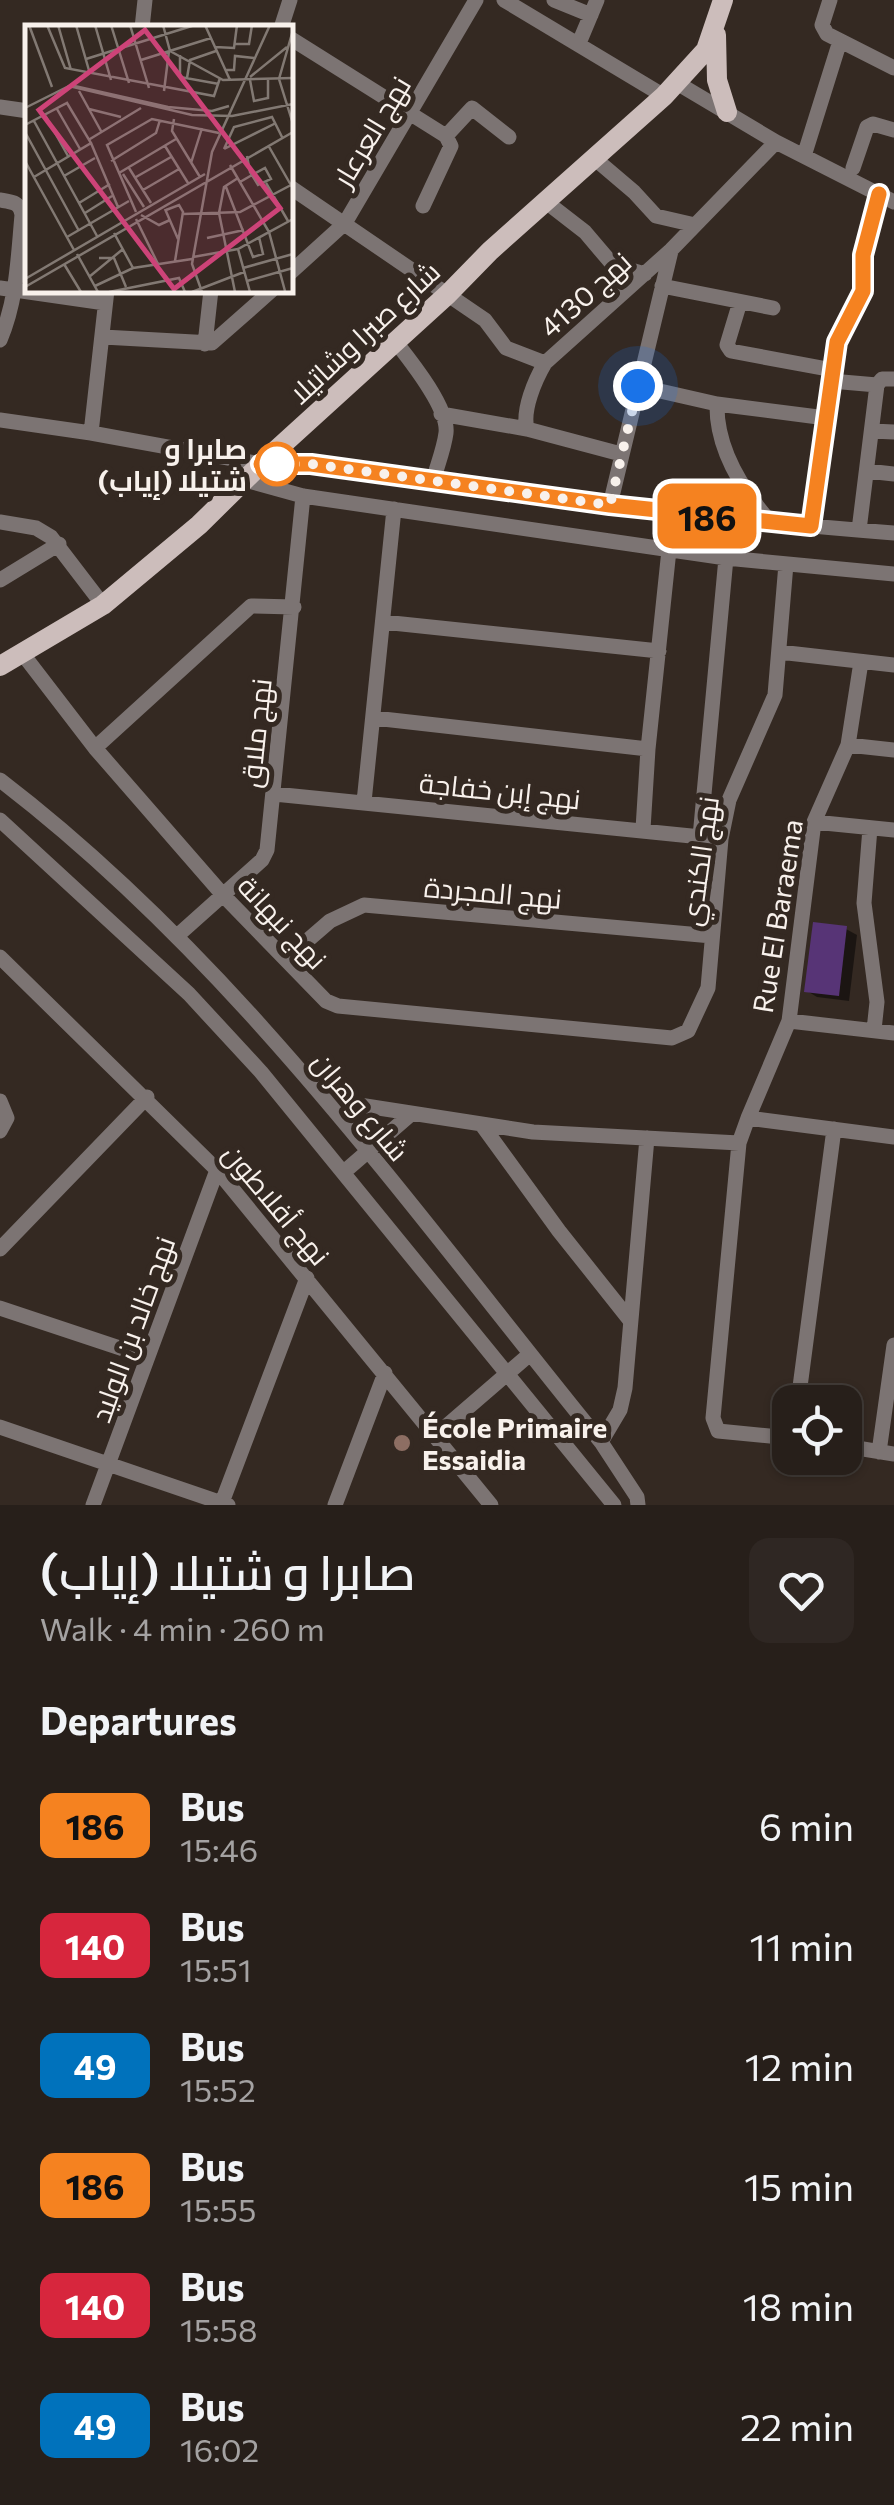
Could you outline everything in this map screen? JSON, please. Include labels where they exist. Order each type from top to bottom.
[{"type":"main road","name":"شارع صبرا وشاتيلا","points":[[0,666],[102,605],[171,550],[670,89],[706,50],[723,0]]},
{"type":"main road","points":[[716,27],[718,80],[727,112]]},
{"type":"street","points":[[142,25],[145,0]]},
{"type":"street","points":[[282,25],[290,0]]},
{"type":"street","name":"نهج العرعار","points":[[292,271],[344,223],[476,0]]},
{"type":"street","points":[[504,0],[579,43],[670,89],[727,112],[776,142],[894,202]]},
{"type":"street","points":[[535,18],[551,0],[594,8],[579,43]]},
{"type":"street","points":[[830,0],[823,30],[894,68]]},
{"type":"street","points":[[292,39],[446,136],[452,146],[423,206]]},
{"type":"street","points":[[804,156],[840,41]]},
{"type":"street","points":[[0,107],[25,110]]},
{"type":"street","points":[[446,136],[472,108],[509,137]]},
{"type":"street","points":[[853,168],[867,127],[873,124],[894,130]]},
{"type":"street","name":"نهج 4130","points":[[527,429],[525,419],[545,363],[671,250],[776,142]]},
{"type":"street","points":[[594,158],[656,216],[695,225]]},
{"type":"street","points":[[292,187],[486,320],[506,348],[545,363]]},
{"type":"street","points":[[811,526],[839,336],[863,291],[863,255],[879,194]]},
{"type":"street","points":[[0,200],[15,202],[22,215],[8,288],[10,317],[0,340]]},
{"type":"street","points":[[545,202],[585,232],[614,265],[645,274]]},
{"type":"street","points":[[610,505],[671,250]]},
{"type":"street","points":[[662,286],[773,308]]},
{"type":"street","points":[[57,292],[106,296],[91,433]]},
{"type":"street","points":[[205,344],[211,292]]},
{"type":"street","points":[[104,336],[212,343],[270,292]]},
{"type":"street","points":[[740,302],[728,348],[877,385]]},
{"type":"street","points":[[395,341],[422,374],[446,432],[433,481]]},
{"type":"street","points":[[860,530],[877,385],[882,380],[894,379]]},
{"type":"street","points":[[638,386],[717,404],[826,418]]},
{"type":"street","points":[[717,404],[720,436],[745,493],[772,524]]},
{"type":"street","points":[[441,414],[527,429],[622,454]]},
{"type":"street","points":[[0,420],[261,464],[311,464],[668,512],[894,533]]},
{"type":"street","points":[[872,431],[894,432]]},
{"type":"street","points":[[867,471],[894,474]]},
{"type":"street","points":[[245,480],[302,496],[726,558],[894,574]]},
{"type":"street","name":"نهج ملاق","points":[[177,936],[264,856],[294,607],[302,496]]},
{"type":"street","points":[[364,802],[394,508]]},
{"type":"street","points":[[643,829],[668,512]]},
{"type":"street","points":[[0,522],[36,528],[58,544],[102,605]]},
{"type":"street","points":[[0,580],[58,544]]},
{"type":"street","points":[[700,837],[726,558]]},
{"type":"street","name":"نهج الكندي","points":[[672,1038],[688,1031],[706,996],[721,839],[729,800],[772,706],[786,564]]},
{"type":"street","points":[[95,748],[251,606],[294,607]]},
{"type":"street","points":[[383,622],[659,651]]},
{"type":"street","points":[[778,652],[894,665]]},
{"type":"street","name":"نهج نبهانة","points":[[22,653],[95,748],[223,895],[316,993],[338,1006],[672,1038]]},
{"type":"street","name":"Rue El Baraema","points":[[772,1436],[718,1430],[713,1418],[739,1143],[789,1021],[814,822],[848,745],[860,662]]},
{"type":"street","points":[[374,718],[648,748]]},
{"type":"street","points":[[848,745],[894,750]]},
{"type":"street","name":"شارع وهران","points":[[0,780],[96,858],[177,936],[327,1100],[601,1442],[637,1497],[638,1505]]},
{"type":"street","name":"نهج إبن خفاجة","points":[[274,794],[721,839]]},
{"type":"street","points":[[0,820],[190,994],[261,1072],[614,1505]]},
{"type":"street","points":[[814,822],[894,830]]},
{"type":"street","points":[[870,828],[864,903],[877,1002],[874,1030]]},
{"type":"street","name":"نهج المجردة","points":[[286,959],[330,921],[364,905],[712,936]]},
{"type":"street","name":"نهج أفلاطون","points":[[0,957],[218,1170],[491,1505]]},
{"type":"street","points":[[789,1021],[894,1032]]},
{"type":"street","points":[[0,1249],[147,1097]]},
{"type":"street","points":[[327,1100],[482,1126],[739,1143]]},
{"type":"street","points":[[0,1101],[7,1118],[0,1131]]},
{"type":"street","points":[[344,1172],[410,1114]]},
{"type":"street","points":[[748,1118],[894,1137]]},
{"type":"street","points":[[482,1126],[629,1318]]},
{"type":"street","points":[[800,1385],[834,1129]]},
{"type":"street","points":[[601,1442],[620,1410],[625,1388],[646,1138]]},
{"type":"street","name":"نهج خالد بن الوليد","points":[[93,1505],[218,1170]]},
{"type":"street","points":[[0,1427],[224,1504],[307,1278]]},
{"type":"street","points":[[0,1308],[147,1356]]},
{"type":"street","points":[[862,1449],[887,1453],[894,1345]]},
{"type":"street","points":[[436,1436],[530,1354]]},
{"type":"street","points":[[335,1505],[385,1373]]},
{"type":"street","points":[[470,1505],[477,1488]]},
{"type":"building","points":[[813,922],[847,926],[839,996],[804,992]]},
{"type":"bus line","name":"186","points":[[261,464],[311,464],[610,505],[811,526],[837,342],[863,291],[863,255],[879,194]]},
{"type":"place","name":"صابرا و شتيلا (إياب)","points":[[277,464]]},
{"type":"place","name":"École Primaire Essaidia","points":[[402,1443]]},
{"type":"route","points":[[277,464],[311,464],[610,505],[638,386]]}]
